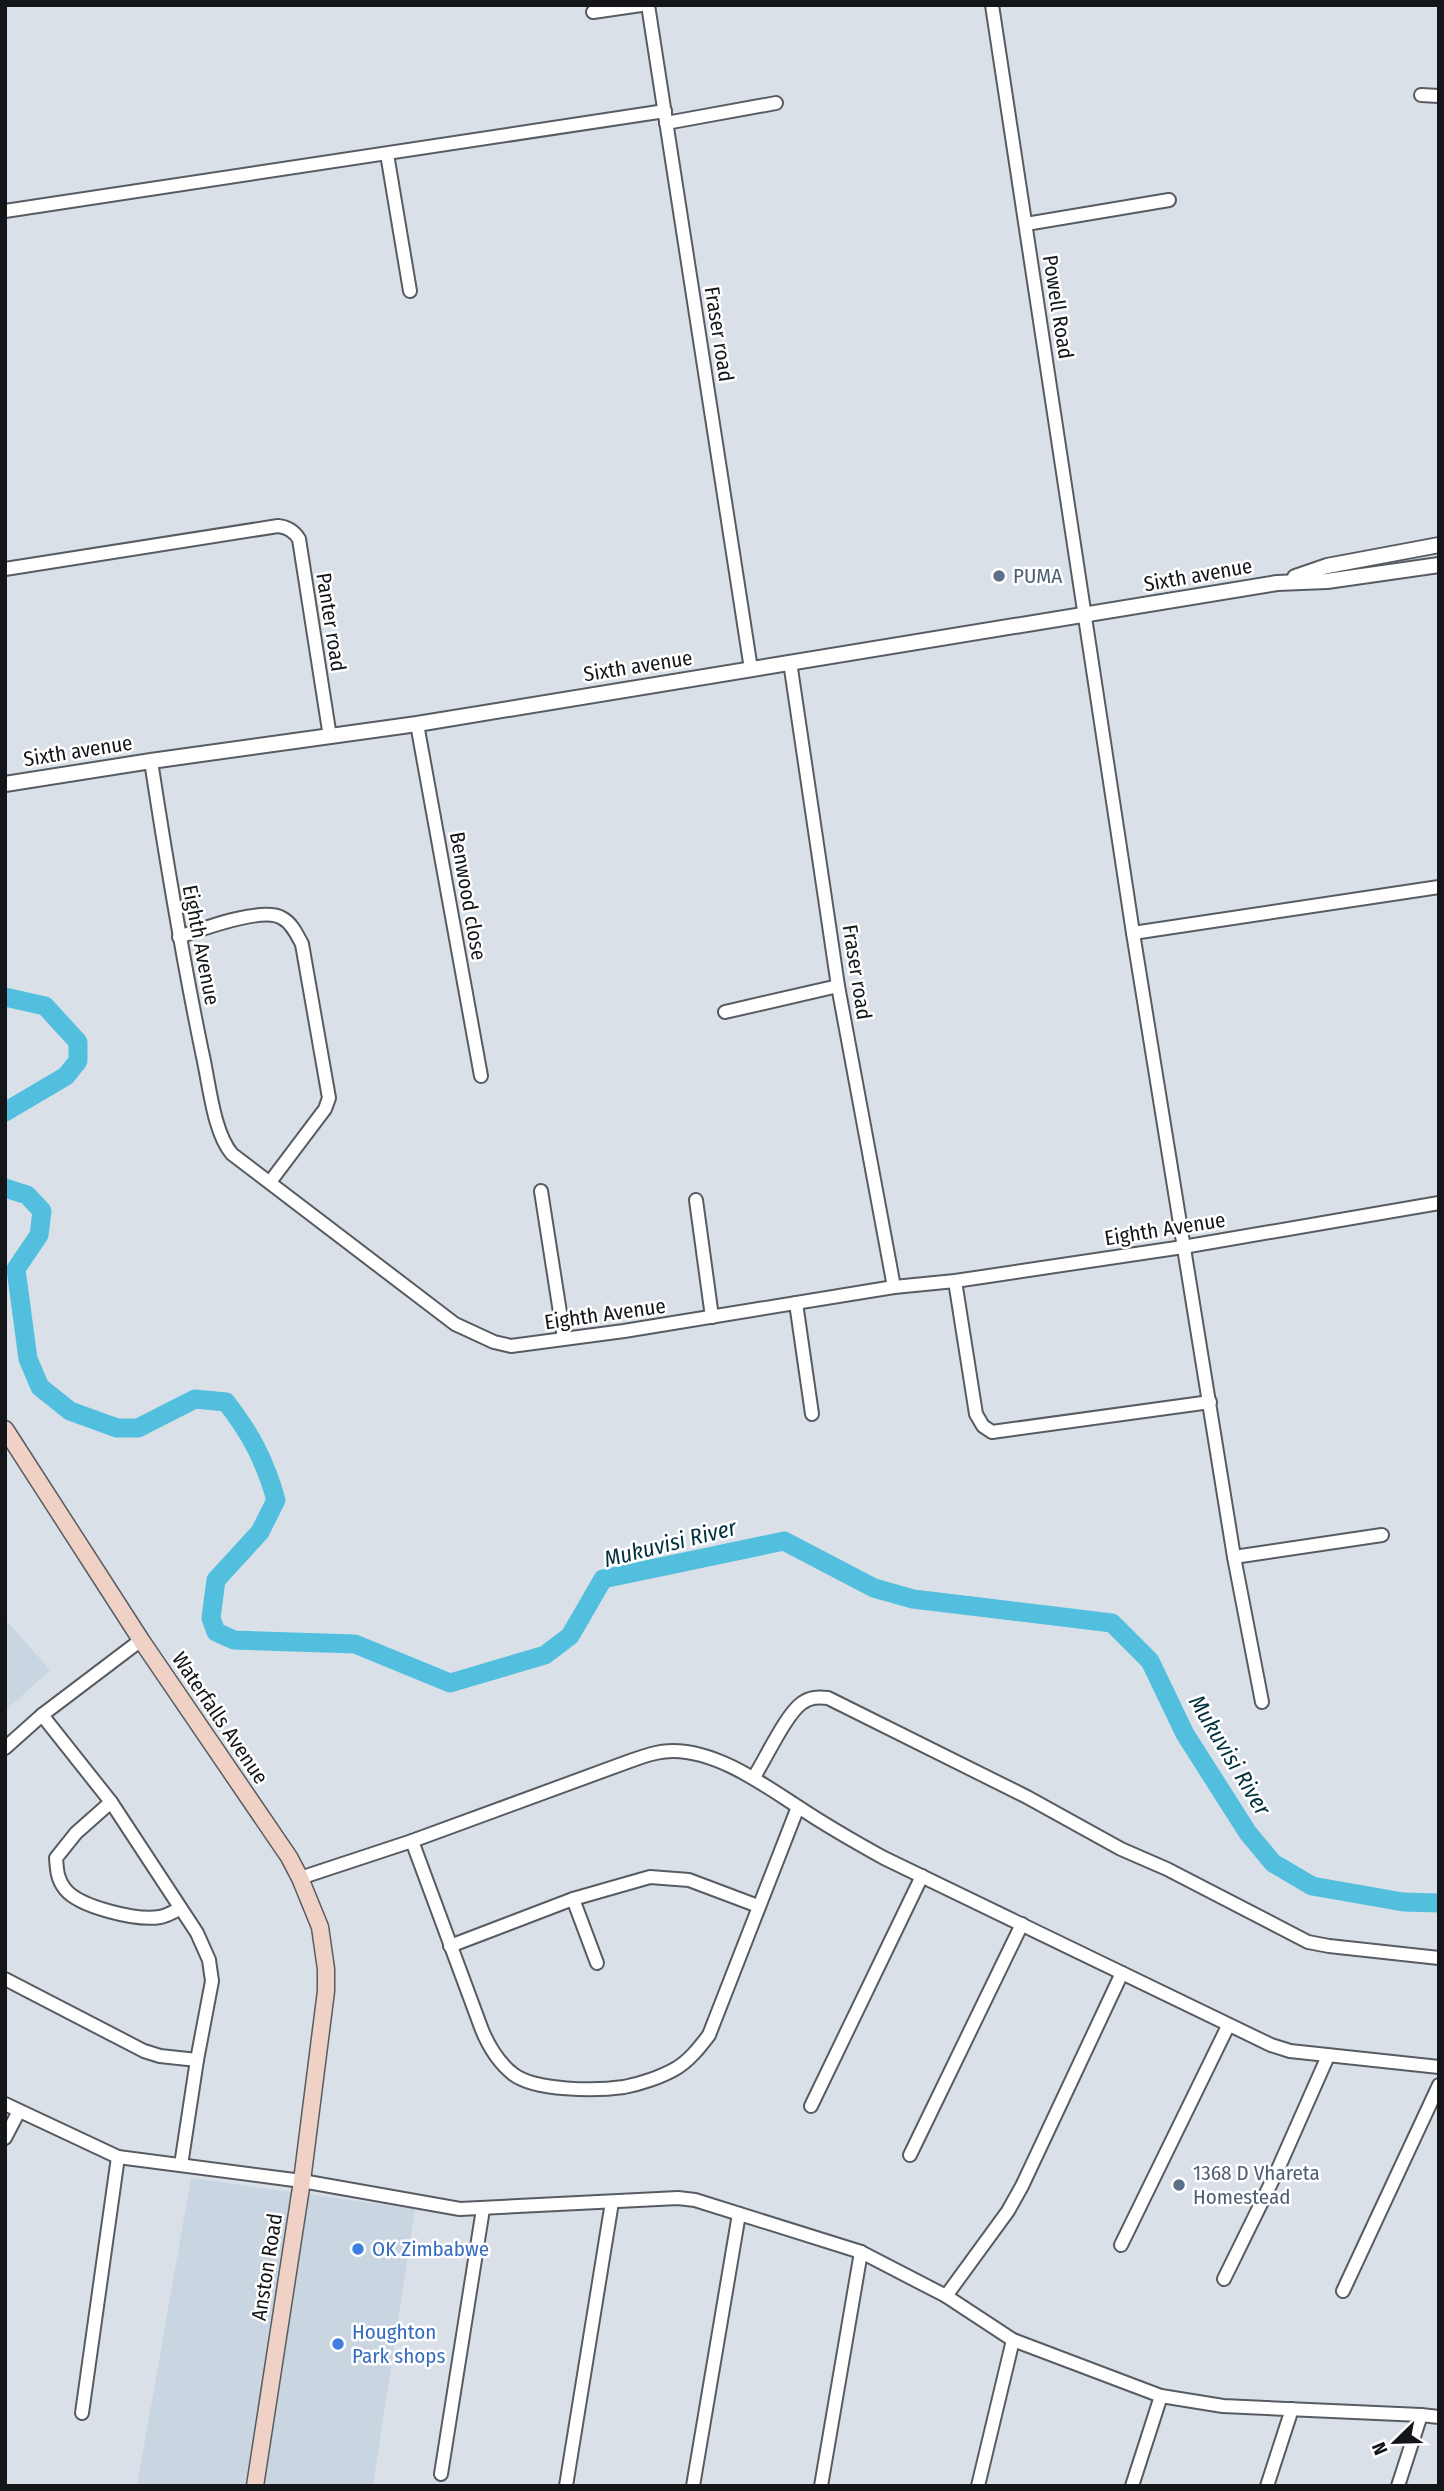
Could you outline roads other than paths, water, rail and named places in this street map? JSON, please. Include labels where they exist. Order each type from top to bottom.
[{"type":"main road","name":"Waterfalls Avenue","points":[[5,1429],[141,1640],[273,1832],[300,1878],[320,1927],[326,1969],[319,2055]]},
{"type":"main road","name":"Anston Road","points":[[255,2486],[319,2055]]},
{"type":"street","points":[[593,12],[641,5]]},
{"type":"street","name":"Fraser road","points":[[648,5],[751,669]]},
{"type":"street","name":"Powell Road","points":[[992,5],[1133,933],[1234,1557],[1262,1702]]},
{"type":"street","points":[[1421,95],[1439,96]]},
{"type":"street","points":[[5,211],[387,154],[776,103]]},
{"type":"street","points":[[387,154],[410,291]]},
{"type":"street","points":[[1026,224],[1169,200]]},
{"type":"street","name":"Panter road","points":[[5,569],[278,526],[291,530],[299,539],[330,737]]},
{"type":"street","points":[[1277,583],[1328,566],[1439,545]]},
{"type":"street","points":[[1277,583],[1327,581],[1439,565]]},
{"type":"street","name":"Sixth avenue","points":[[5,785],[151,761],[418,724],[1277,583]]},
{"type":"street","name":"Fraser road","points":[[790,662],[838,986],[894,1287]]},
{"type":"street","name":"Benwood close","points":[[418,724],[481,1076]]},
{"type":"street","name":"Eighth Avenue","points":[[151,761],[178,937],[222,1136],[232,1154],[455,1324],[494,1342],[511,1346],[712,1317],[894,1287],[955,1281],[1183,1247],[1439,1203]]},
{"type":"street","points":[[1133,933],[1439,887]]},
{"type":"street","points":[[178,937],[225,921],[275,915],[292,926],[302,944],[329,1098],[325,1109],[270,1182]]},
{"type":"street","points":[[725,1012],[838,986]]},
{"type":"street","points":[[541,1191],[564,1338]]},
{"type":"street","points":[[696,1200],[712,1317]]},
{"type":"street","points":[[955,1281],[976,1414],[983,1426],[992,1432],[1210,1402]]},
{"type":"street","points":[[796,1303],[813,1414]]},
{"type":"street","points":[[1234,1557],[1381,1535]]},
{"type":"street","points":[[5,1748],[42,1715],[141,1640]]},
{"type":"street","points":[[754,1777],[794,1710],[809,1699],[818,1696],[828,1698],[1308,1942],[1329,1947],[1439,1958]]},
{"type":"street","points":[[42,1715],[111,1802],[197,1933],[209,1959],[212,1981],[181,2165]]},
{"type":"street","points":[[300,1878],[412,1841],[651,1754],[673,1751],[691,1753],[754,1777],[855,1842],[1228,2026],[1290,2051],[1439,2067]]},
{"type":"street","points":[[111,1802],[76,1833],[56,1858],[60,1883],[79,1900],[122,1914],[141,1918],[162,1917],[180,1909]]},
{"type":"street","points":[[412,1841],[490,2049],[514,2075],[532,2084],[557,2087],[624,2087],[675,2069],[698,2050],[709,2035],[798,1807]]},
{"type":"street","points":[[811,2106],[922,1876]]},
{"type":"street","points":[[450,1946],[573,1899],[650,1877],[689,1880],[758,1906]]},
{"type":"street","points":[[573,1899],[597,1963]]},
{"type":"street","points":[[910,2155],[1021,1924]]},
{"type":"street","points":[[946,2296],[1008,2211],[1022,2186],[1122,1973]]},
{"type":"street","points":[[5,1979],[144,2051],[160,2056],[197,2060]]},
{"type":"street","points":[[1121,2245],[1228,2026]]},
{"type":"street","points":[[1224,2279],[1278,2169],[1328,2056]]},
{"type":"street","points":[[1343,2291],[1439,2085]]},
{"type":"street","points":[[5,2104],[118,2157],[302,2180],[460,2209],[678,2198],[695,2200],[861,2252],[946,2296],[1013,2340],[1161,2396],[1223,2406],[1439,2417]]},
{"type":"street","points":[[5,2138],[19,2112]]},
{"type":"street","points":[[82,2413],[118,2157]]},
{"type":"street","points":[[566,2486],[612,2202]]},
{"type":"street","points":[[441,2474],[483,2209]]},
{"type":"street","points":[[693,2486],[739,2214]]},
{"type":"street","points":[[821,2486],[861,2252]]},
{"type":"street","points":[[978,2486],[1013,2340]]},
{"type":"street","points":[[1132,2486],[1161,2396]]},
{"type":"street","points":[[1267,2486],[1292,2409]]},
{"type":"street","points":[[1398,2486],[1421,2415]]},
{"type":"waterway","name":"Mukuvisi River","points":[[5,997],[45,1006],[78,1042],[78,1061],[66,1076],[5,1112]]},
{"type":"waterway","name":"Mukuvisi River","points":[[5,1188],[27,1195],[42,1211],[39,1235],[16,1269],[28,1359],[40,1387],[70,1411],[117,1428],[138,1428],[195,1399],[226,1402],[243,1425],[262,1460],[276,1500],[260,1532],[216,1580],[211,1618],[216,1632],[234,1640],[355,1644],[450,1683],[545,1655],[570,1636],[603,1579],[784,1541],[874,1588],[913,1599],[1112,1623],[1150,1661],[1185,1734],[1248,1833],[1273,1863],[1312,1886],[1403,1902],[1439,1903]]},
{"type":"place","name":"PUMA","points":[[999,576]]},
{"type":"place","name":"1368 D Vhareta Homestead","points":[[1179,2185]]},
{"type":"place","name":"OK Zimbabwe","points":[[358,2249]]},
{"type":"place","name":"Houghton Park shops","points":[[338,2344]]}]
